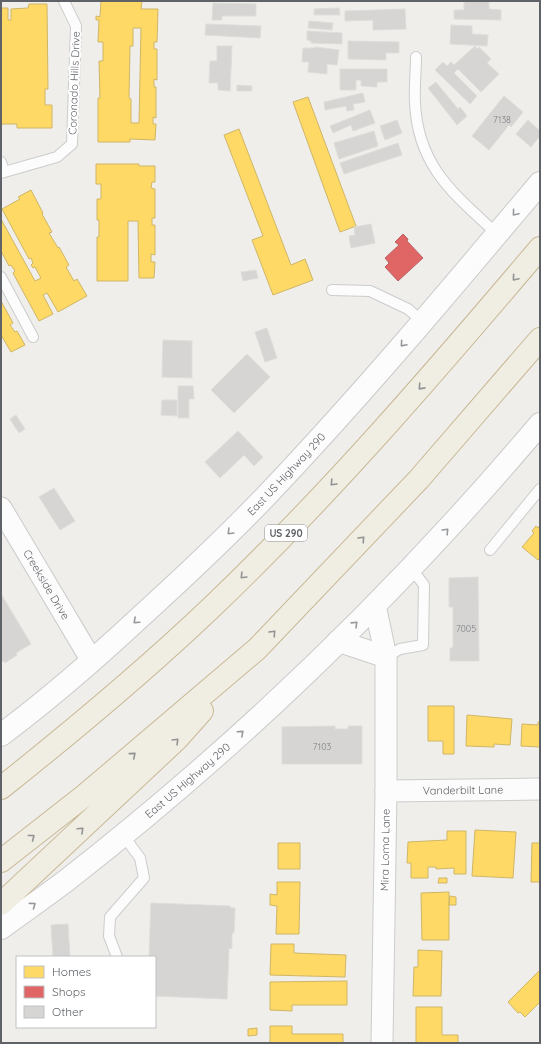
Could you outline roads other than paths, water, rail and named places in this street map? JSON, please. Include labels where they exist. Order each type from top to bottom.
[{"type":"highway","name":"US 290","points":[[1,788],[142,672],[214,605],[295,524],[374,439],[460,342],[540,248]]},
{"type":"highway","points":[[1,904],[177,739],[257,649],[418,479],[540,339]]},
{"type":"highway","points":[[1,862],[84,796],[257,649]]},
{"type":"main road","name":"East US Highway 290","points":[[1,735],[92,661],[185,576],[266,497],[340,416],[540,183]]},
{"type":"main road","name":"East US Highway 290","points":[[1,928],[124,835],[207,765],[289,689],[375,605],[459,518],[536,434]]},
{"type":"street","name":"Creekside Drive","points":[[1,508],[92,661]]},
{"type":"street","name":"Mira Loma Lane","points":[[375,605],[386,657],[386,791],[382,1043]]},
{"type":"street","points":[[338,641],[386,657]]},
{"type":"street","name":"Vanderbilt Lane","points":[[386,791],[540,789]]},
{"type":"lane","name":"Coronado Hills Drive","points":[[3,173],[58,157],[72,144],[76,26],[64,1]]},
{"type":"lane","points":[[416,57],[415,104],[419,133],[427,156],[437,174],[460,201],[497,234]]},
{"type":"lane","points":[[1,162],[3,173]]},
{"type":"lane","points":[[1,277],[33,337]]},
{"type":"lane","points":[[332,290],[370,291],[408,309],[422,322]]},
{"type":"lane","points":[[490,550],[540,489]]},
{"type":"lane","points":[[386,657],[400,649],[423,645],[424,585],[411,568]]},
{"type":"lane","points":[[117,956],[109,936],[110,917],[144,878],[140,858],[124,835]]}]
